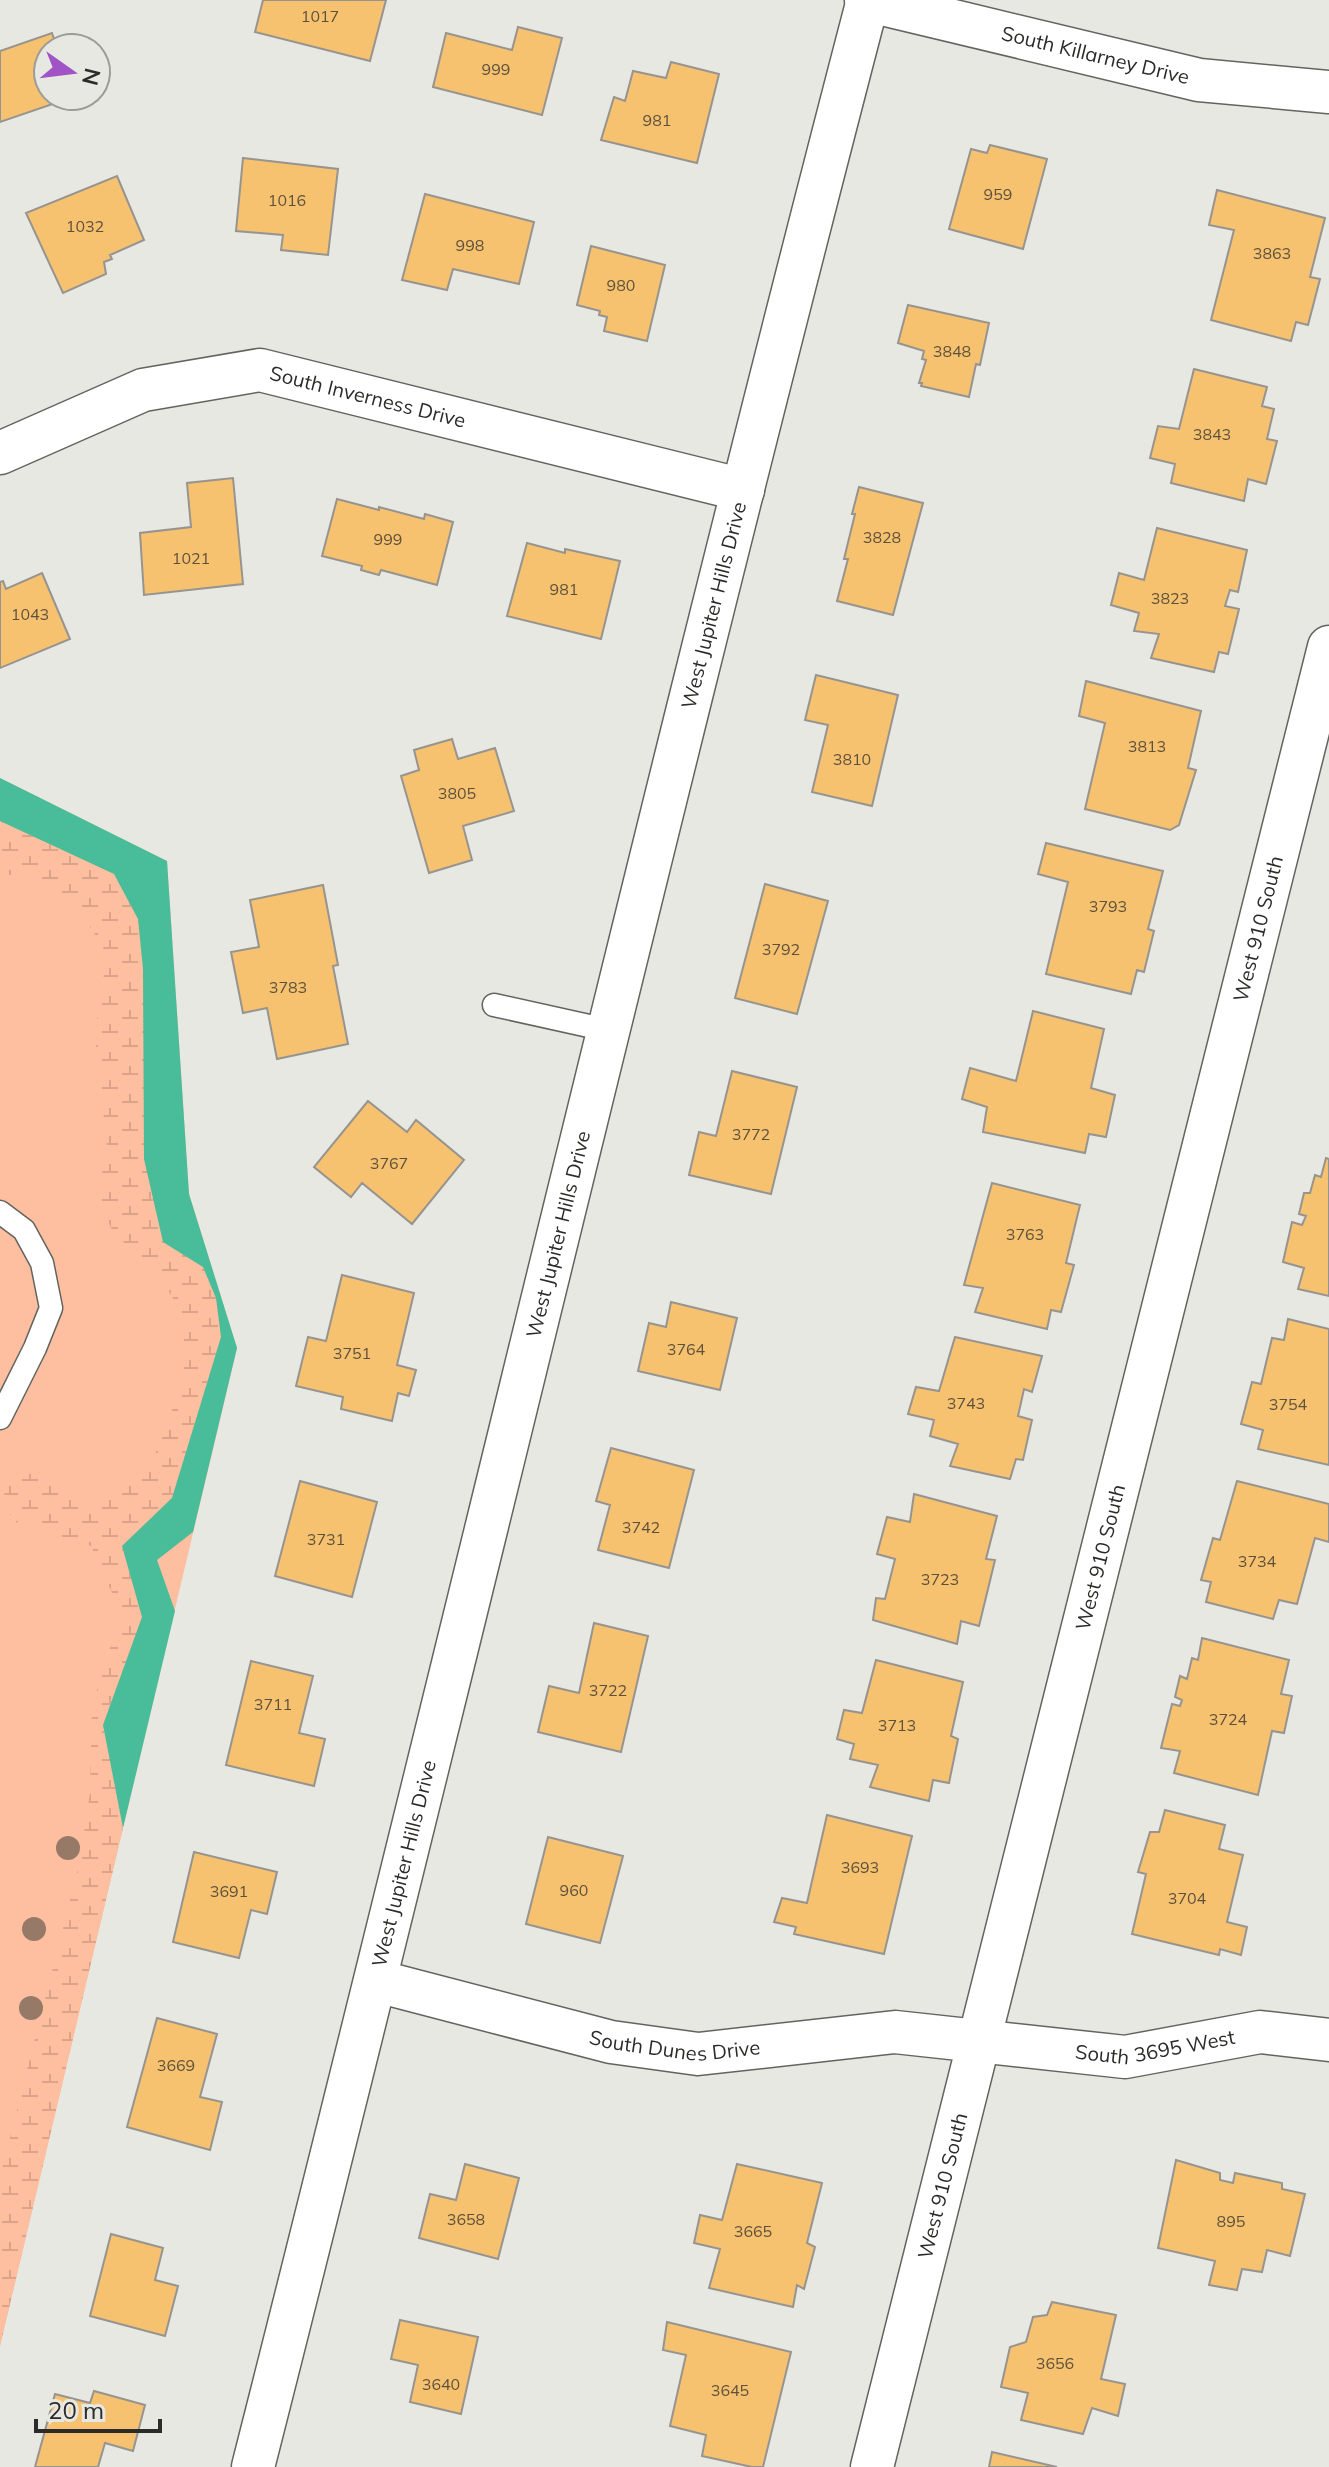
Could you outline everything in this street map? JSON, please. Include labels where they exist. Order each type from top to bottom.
[{"type":"street","name":"South Killarney Drive","points":[[867,0],[1199,80],[1329,92]]},
{"type":"street","name":"West Jupiter Hills Drive","points":[[253,2467],[377,1981],[607,1030],[867,0]]},
{"type":"street","name":"South Inverness Drive","points":[[0,453],[143,390],[260,370],[743,490]]},
{"type":"street","name":"West 910 South","points":[[872,2467],[1329,647]]},
{"type":"street","name":"South Dunes Drive","points":[[377,1981],[611,2042],[698,2054],[895,2032],[979,2043]]},
{"type":"street","name":"South 3695 West","points":[[979,2043],[1125,2057],[1260,2032],[1329,2040]]},
{"type":"lane","points":[[494,1005],[607,1030]]},
{"type":"lane","points":[[0,1212],[24,1230],[42,1263],[51,1308],[0,1418]]},
{"type":"green space","points":[[0,778],[167,861],[189,1194],[237,1348],[0,2346]]},
{"type":"green space","points":[[0,821],[114,874],[138,919],[163,1242],[203,1266],[216,1298],[221,1337],[172,1498],[122,1546],[142,1617],[103,1725],[123,1828],[0,2346],[0,2177],[79,1865],[90,1793],[92,1706],[121,1613],[91,1546],[16,1522],[3,1505],[6,1479],[28,1473],[103,1503],[150,1467],[184,1379],[184,1317],[165,1285],[112,1230],[98,1197],[107,1147],[95,1034],[107,954],[78,907],[0,872]]},
{"type":"shaded area","points":[[0,778],[167,861],[189,1194],[237,1348],[193,1532],[157,1560],[175,1611],[123,1828],[103,1725],[142,1617],[122,1546],[172,1498],[221,1337],[216,1298],[203,1267],[163,1242],[144,1159],[143,969],[138,919],[114,874],[0,821]]},
{"type":"building","points":[[263,0],[386,0],[370,61],[255,32]]},
{"type":"building","points":[[518,27],[562,38],[542,115],[433,87],[446,33],[512,50]]},
{"type":"building","points":[[32,40],[32,111],[0,122],[0,51]]},
{"type":"building","points":[[671,62],[719,74],[697,163],[601,140],[614,97],[625,101],[633,71],[666,78]]},
{"type":"building","points":[[990,145],[1047,159],[1023,249],[949,229],[971,149],[987,153]]},
{"type":"building","points":[[243,158],[338,169],[328,255],[281,250],[283,235],[236,231]]},
{"type":"building","points":[[117,176],[144,240],[110,255],[112,259],[104,262],[106,274],[63,293],[26,213]]},
{"type":"building","points":[[1217,190],[1325,218],[1310,277],[1320,279],[1308,325],[1296,322],[1291,341],[1211,320],[1234,230],[1209,225]]},
{"type":"building","points":[[425,194],[534,222],[519,284],[453,269],[447,290],[402,280]]},
{"type":"building","points":[[591,246],[665,265],[647,341],[604,331],[607,317],[599,315],[600,311],[577,305]]},
{"type":"building","points":[[908,305],[989,323],[969,397],[919,383],[926,360],[922,359],[924,351],[898,343]]},
{"type":"building","points":[[1194,369],[1267,387],[1262,406],[1274,409],[1267,439],[1277,441],[1266,484],[1248,479],[1244,501],[1171,483],[1175,464],[1150,458],[1158,426],[1179,429]]},
{"type":"building","points":[[233,478],[243,584],[144,595],[140,533],[191,527],[187,483]]},
{"type":"building","points":[[859,487],[923,503],[893,615],[837,601],[848,559],[844,559]]},
{"type":"building","points":[[337,499],[424,519],[425,514],[453,522],[437,585],[381,570],[379,575],[361,570],[362,566],[322,556]]},
{"type":"building","points":[[1157,528],[1247,550],[1238,592],[1230,590],[1225,606],[1239,609],[1228,654],[1219,652],[1214,672],[1151,658],[1159,634],[1134,631],[1139,613],[1111,605],[1119,573],[1144,580]]},
{"type":"building","points":[[527,543],[565,553],[565,549],[620,561],[601,639],[507,616]]},
{"type":"building","points":[[42,573],[70,639],[0,668],[0,582],[3,581],[6,589]]},
{"type":"building","points":[[816,675],[898,695],[872,806],[812,792],[828,725],[805,720]]},
{"type":"building","points":[[1086,681],[1201,711],[1188,768],[1196,770],[1179,825],[1170,830],[1085,809],[1105,723],[1079,716]]},
{"type":"building","points":[[452,739],[458,759],[495,748],[514,811],[463,826],[472,860],[429,873],[401,776],[419,770],[414,750]]},
{"type":"building","points":[[1046,843],[1163,871],[1148,929],[1154,931],[1144,972],[1137,970],[1131,994],[1046,974],[1068,882],[1038,874]]},
{"type":"building","points":[[765,884],[828,901],[797,1014],[735,998]]},
{"type":"building","points":[[323,885],[338,965],[333,966],[348,1044],[277,1059],[267,1008],[243,1013],[231,952],[259,947],[250,900]]},
{"type":"building","points":[[1033,1011],[1104,1029],[1091,1088],[1115,1095],[1106,1137],[1089,1134],[1085,1153],[983,1132],[987,1107],[962,1099],[970,1068],[1016,1081]]},
{"type":"building","points":[[732,1071],[797,1087],[771,1194],[689,1175],[699,1132],[716,1136]]},
{"type":"building","points":[[368,1101],[407,1132],[416,1120],[464,1160],[412,1224],[362,1183],[351,1197],[314,1167]]},
{"type":"building","points":[[1326,1158],[1329,1159],[1329,1296],[1298,1289],[1304,1268],[1283,1262],[1292,1222],[1302,1225],[1306,1216],[1299,1214],[1304,1193],[1310,1193],[1315,1175],[1321,1177]]},
{"type":"building","points":[[992,1183],[1080,1205],[1066,1263],[1074,1265],[1061,1312],[1051,1310],[1047,1329],[975,1312],[983,1288],[964,1285]]},
{"type":"building","points":[[342,1275],[414,1293],[397,1365],[416,1370],[409,1396],[398,1393],[392,1421],[341,1409],[343,1397],[296,1386],[308,1337],[326,1341]]},
{"type":"building","points":[[671,1302],[737,1318],[720,1390],[638,1371],[649,1323],[666,1327]]},
{"type":"building","points":[[1288,1319],[1329,1329],[1329,1465],[1258,1449],[1263,1430],[1241,1424],[1252,1382],[1261,1384],[1272,1338],[1284,1340]]},
{"type":"building","points":[[955,1337],[1042,1356],[1032,1392],[1024,1389],[1018,1416],[1032,1420],[1023,1460],[1016,1459],[1010,1479],[950,1466],[958,1444],[930,1436],[934,1420],[908,1414],[916,1387],[939,1391]]},
{"type":"building","points":[[611,1448],[694,1470],[669,1568],[598,1550],[610,1505],[596,1501]]},
{"type":"building","points":[[300,1481],[377,1502],[352,1597],[275,1576]]},
{"type":"building","points":[[1237,1481],[1329,1504],[1329,1542],[1315,1538],[1297,1604],[1279,1600],[1273,1619],[1206,1602],[1211,1582],[1201,1580],[1213,1538],[1220,1540]]},
{"type":"building","points":[[914,1494],[997,1516],[986,1559],[995,1560],[979,1626],[961,1621],[957,1644],[873,1620],[876,1598],[885,1599],[895,1559],[877,1554],[887,1517],[910,1522]]},
{"type":"building","points":[[594,1623],[648,1636],[621,1752],[538,1732],[549,1686],[579,1693]]},
{"type":"building","points":[[1202,1638],[1289,1660],[1281,1694],[1292,1696],[1284,1733],[1272,1731],[1258,1795],[1174,1773],[1180,1751],[1161,1748],[1172,1704],[1180,1706],[1182,1700],[1175,1697],[1180,1676],[1187,1679],[1192,1658],[1198,1660]]},
{"type":"building","points":[[876,1660],[963,1682],[951,1736],[958,1739],[949,1783],[933,1780],[929,1801],[870,1787],[878,1765],[850,1759],[854,1744],[837,1739],[844,1710],[862,1713]]},
{"type":"building","points":[[251,1661],[313,1676],[299,1733],[325,1739],[314,1786],[226,1765]]},
{"type":"building","points":[[1165,1810],[1225,1825],[1219,1849],[1243,1855],[1227,1922],[1247,1927],[1241,1955],[1220,1949],[1219,1955],[1132,1934],[1146,1874],[1138,1872],[1150,1832],[1159,1832]]},
{"type":"building","points":[[827,1815],[912,1836],[884,1954],[794,1934],[796,1927],[774,1922],[782,1898],[807,1903]]},
{"type":"building","points":[[548,1837],[623,1856],[600,1943],[526,1924]]},
{"type":"building","points":[[194,1852],[277,1872],[267,1914],[251,1910],[239,1958],[173,1942]]},
{"type":"building","points":[[157,2018],[217,2034],[200,2097],[222,2102],[210,2150],[127,2127]]},
{"type":"building","points":[[1176,2160],[1220,2173],[1220,2180],[1233,2183],[1235,2173],[1282,2183],[1282,2189],[1305,2194],[1290,2256],[1267,2250],[1262,2272],[1242,2269],[1237,2290],[1209,2285],[1215,2261],[1158,2248]]},
{"type":"building","points":[[465,2164],[519,2178],[498,2259],[419,2238],[430,2194],[456,2200]]},
{"type":"building","points":[[737,2164],[822,2183],[807,2243],[815,2247],[804,2289],[797,2285],[793,2307],[709,2288],[720,2249],[694,2243],[700,2215],[722,2220]]},
{"type":"building","points":[[111,2234],[163,2248],[155,2280],[178,2286],[165,2336],[90,2316]]},
{"type":"building","points":[[1052,2302],[1116,2315],[1101,2379],[1125,2384],[1118,2416],[1092,2408],[1083,2434],[1021,2420],[1028,2393],[1001,2387],[1010,2347],[1026,2342],[1033,2317],[1047,2315]]},
{"type":"building","points":[[400,2320],[478,2337],[461,2414],[410,2402],[418,2365],[391,2359]]},
{"type":"building","points":[[667,2322],[791,2352],[763,2467],[702,2456],[706,2435],[670,2426],[686,2355],[663,2350]]},
{"type":"building","points":[[94,2391],[145,2405],[133,2451],[105,2443],[98,2467],[35,2467],[55,2394],[90,2403]]},
{"type":"building","points":[[992,2452],[1057,2467],[989,2467]]}]
